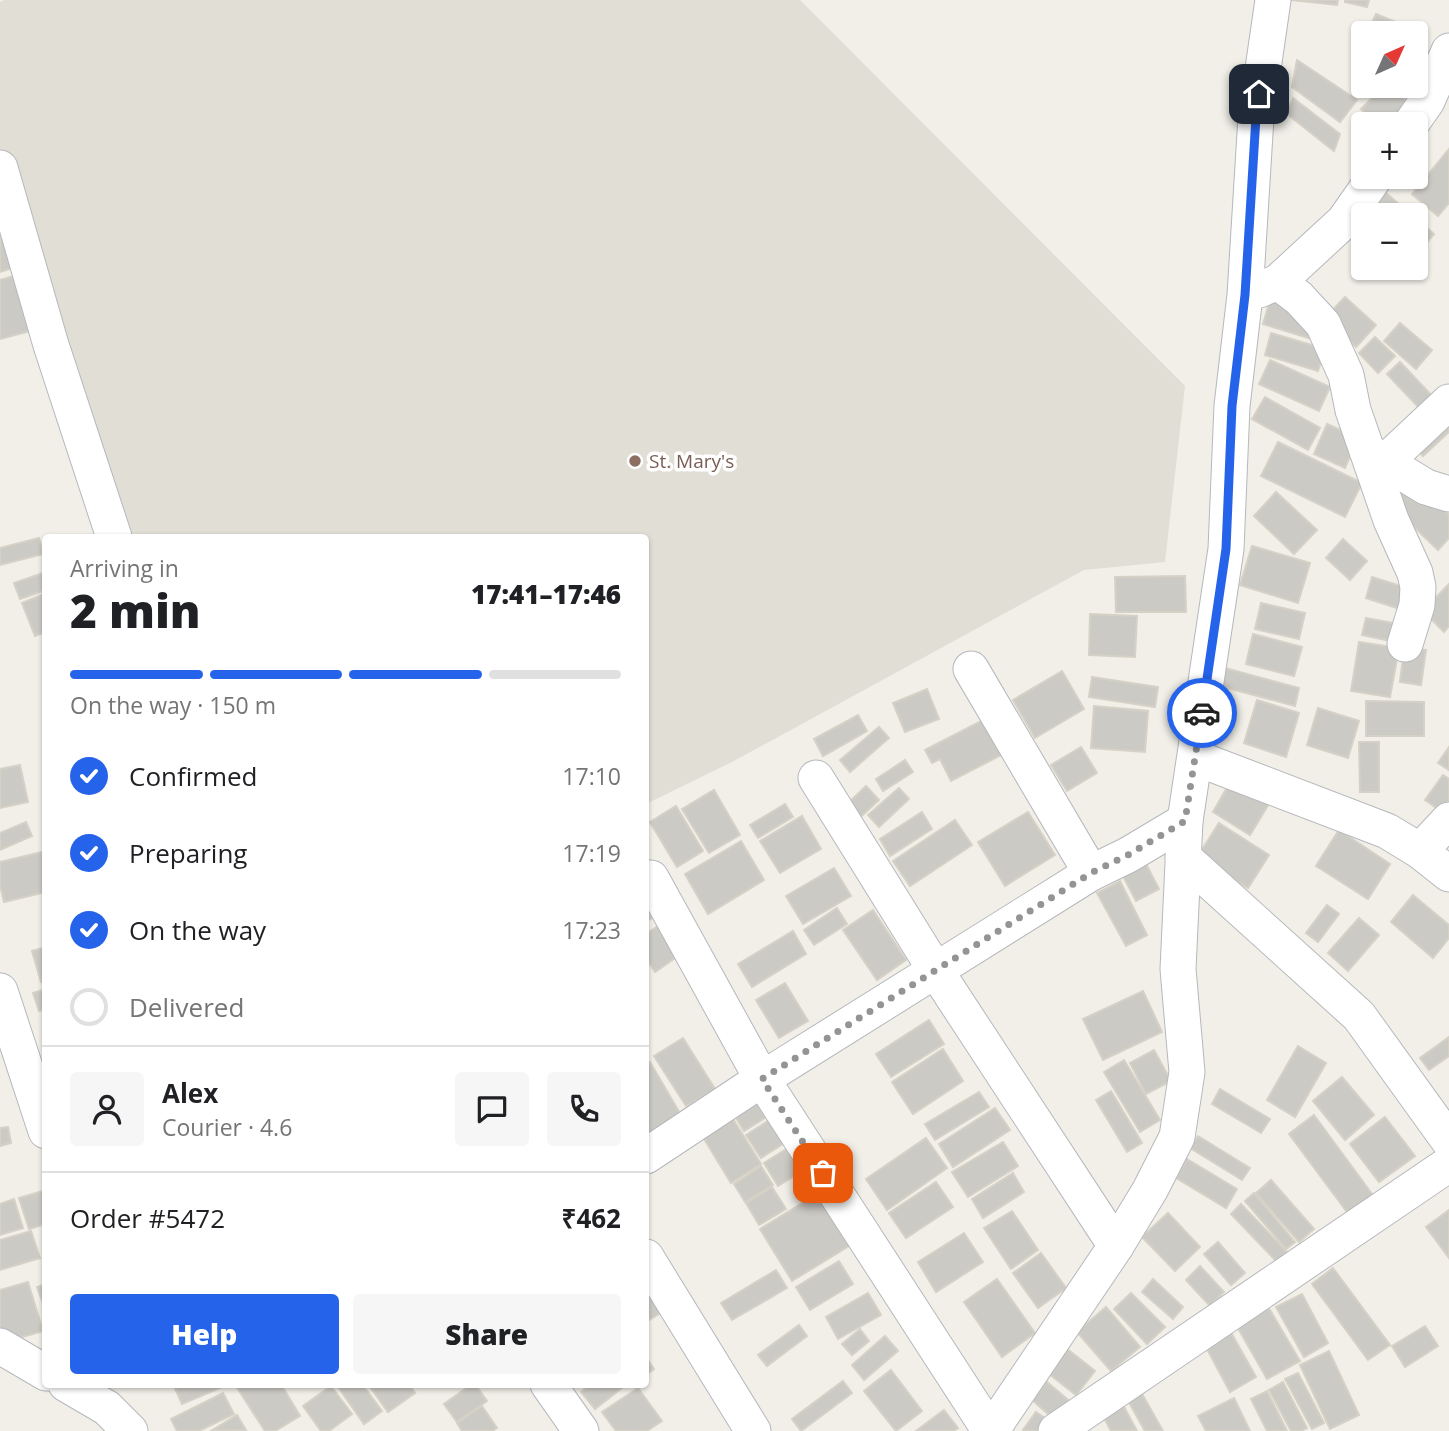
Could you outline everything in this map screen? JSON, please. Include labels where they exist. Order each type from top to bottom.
[{"type":"street","points":[[651,878],[762,1079],[991,1431],[1116,1246],[1177,1138],[1187,1072],[1178,970],[1185,821],[1226,549],[1232,406],[1245,295],[1256,117],[1273,0]]},
{"type":"street","points":[[1429,115],[1449,51]]},
{"type":"street","points":[[0,168],[51,345],[113,534]]},
{"type":"street","points":[[1245,295],[1278,282],[1344,222],[1366,189]]},
{"type":"street","points":[[1278,282],[1299,298],[1324,324],[1346,375],[1353,410],[1376,456],[1391,520],[1415,573],[1418,587],[1417,605],[1405,644]]},
{"type":"street","points":[[1376,456],[1449,402]]},
{"type":"street","points":[[1376,456],[1426,487],[1449,494]]},
{"type":"street","points":[[971,669],[1091,873]]},
{"type":"street","points":[[1196,758],[1387,831],[1420,851],[1449,874]]},
{"type":"street","points":[[816,778],[936,971],[1116,1246]]},
{"type":"street","points":[[1420,851],[1449,820]]},
{"type":"street","points":[[649,1154],[762,1079],[1091,873],[1128,855],[1185,821]]},
{"type":"street","points":[[1183,857],[1359,1016],[1449,1141]]},
{"type":"street","points":[[0,991],[42,1119]]},
{"type":"street","points":[[1056,1431],[1449,1164]]},
{"type":"street","points":[[649,1261],[753,1431]]},
{"type":"street","points":[[0,1347],[42,1371]]},
{"type":"street","points":[[74,1388],[115,1408]]},
{"type":"street","points":[[551,1388],[581,1431]]},
{"type":"shaded area","name":"St. Mary's","points":[[800,0],[1185,386],[1165,562],[1084,570],[732,762],[649,803],[649,534],[116,534],[0,160],[0,2]]},
{"type":"building","points":[[1291,0],[1338,0],[1337,5]]},
{"type":"building","points":[[1345,0],[1369,0],[1367,7]]},
{"type":"building","points":[[1376,14],[1393,21],[1373,21]]},
{"type":"building","points":[[1297,60],[1357,100],[1340,122],[1292,87]]},
{"type":"building","points":[[1293,98],[1340,134],[1334,151],[1287,114]]},
{"type":"building","points":[[1372,98],[1403,98],[1412,107],[1407,112],[1364,112],[1361,109]]},
{"type":"building","points":[[1449,149],[1449,203],[1438,216],[1428,208],[1428,203],[1423,203],[1412,194],[1416,189],[1428,189],[1428,175]]},
{"type":"building","points":[[1381,189],[1398,203],[1367,203]]},
{"type":"building","points":[[1351,222],[1351,236],[1344,230]]},
{"type":"building","points":[[1428,229],[1434,234],[1428,241]]},
{"type":"building","points":[[2,234],[12,268],[0,272],[0,235]]},
{"type":"building","points":[[14,276],[30,331],[0,339],[0,280]]},
{"type":"building","points":[[1271,297],[1321,330],[1318,341],[1263,324]]},
{"type":"building","points":[[1345,297],[1376,325],[1356,347],[1325,318]]},
{"type":"building","points":[[1400,323],[1432,350],[1416,369],[1384,341]]},
{"type":"building","points":[[1271,333],[1325,349],[1318,371],[1265,355]]},
{"type":"building","points":[[1375,337],[1395,356],[1378,373],[1359,353]]},
{"type":"building","points":[[1270,360],[1330,387],[1319,411],[1259,384]]},
{"type":"building","points":[[1400,362],[1436,400],[1423,412],[1387,374]]},
{"type":"building","points":[[1265,397],[1320,428],[1308,450],[1252,419]]},
{"type":"building","points":[[1449,411],[1449,432],[1423,456],[1413,444]]},
{"type":"building","points":[[1327,424],[1358,438],[1345,468],[1314,454]]},
{"type":"building","points":[[1278,442],[1362,483],[1345,517],[1261,476]]},
{"type":"building","points":[[1414,481],[1449,515],[1449,538],[1438,550],[1391,505]]},
{"type":"building","points":[[1276,492],[1317,530],[1294,554],[1254,516]]},
{"type":"building","points":[[39,538],[42,554],[0,565],[0,548]]},
{"type":"building","points":[[1343,539],[1367,561],[1350,580],[1326,558]]},
{"type":"building","points":[[1252,546],[1310,563],[1298,603],[1240,585]]},
{"type":"building","points":[[42,573],[42,591],[20,599],[14,583]]},
{"type":"building","points":[[1185,576],[1186,612],[1116,612],[1115,577]]},
{"type":"building","points":[[1372,577],[1413,590],[1406,611],[1366,598]]},
{"type":"building","points":[[1449,584],[1449,626],[1444,632],[1423,611]]},
{"type":"building","points":[[42,595],[42,633],[35,636],[22,603]]},
{"type":"building","points":[[1261,603],[1305,613],[1299,639],[1255,629]]},
{"type":"building","points":[[1090,614],[1137,616],[1135,657],[1089,655]]},
{"type":"building","points":[[1366,618],[1404,625],[1400,643],[1362,635]]},
{"type":"building","points":[[1253,634],[1302,647],[1294,676],[1246,664]]},
{"type":"building","points":[[1359,642],[1399,648],[1390,697],[1351,691]]},
{"type":"building","points":[[1404,648],[1426,650],[1421,685],[1400,682]]},
{"type":"building","points":[[1225,668],[1299,688],[1295,706],[1220,686]]},
{"type":"building","points":[[1062,671],[1084,709],[1035,738],[1013,700]]},
{"type":"building","points":[[1092,677],[1158,687],[1155,707],[1089,697]]},
{"type":"building","points":[[927,689],[939,719],[905,732],[893,703]]},
{"type":"building","points":[[1257,700],[1299,713],[1286,757],[1244,743]]},
{"type":"building","points":[[1366,701],[1424,702],[1424,736],[1366,736]]},
{"type":"building","points":[[1094,706],[1148,711],[1145,752],[1091,748]]},
{"type":"building","points":[[1318,708],[1359,721],[1348,758],[1307,745]]},
{"type":"building","points":[[858,715],[867,731],[823,756],[814,739]]},
{"type":"building","points":[[985,719],[1009,751],[951,781],[940,759],[932,763],[925,750]]},
{"type":"building","points":[[879,727],[889,738],[850,772],[840,760]]},
{"type":"building","points":[[1359,742],[1379,742],[1379,792],[1360,792]]},
{"type":"building","points":[[1081,747],[1097,773],[1067,791],[1051,765]]},
{"type":"building","points":[[1449,747],[1449,770],[1438,763]]},
{"type":"building","points":[[905,760],[913,772],[883,791],[876,779]]},
{"type":"building","points":[[20,765],[28,802],[0,808],[0,769]]},
{"type":"building","points":[[1443,775],[1449,779],[1449,800],[1441,811],[1425,800]]},
{"type":"building","points":[[1232,779],[1270,802],[1250,835],[1213,812]]},
{"type":"building","points":[[866,786],[879,800],[856,821],[844,807]]},
{"type":"building","points":[[899,788],[909,799],[879,827],[868,815]]},
{"type":"building","points":[[714,790],[740,835],[709,853],[682,809]]},
{"type":"building","points":[[785,804],[793,817],[758,838],[750,825]]},
{"type":"building","points":[[676,806],[703,851],[677,867],[650,822]]},
{"type":"building","points":[[922,812],[932,829],[890,856],[880,839]]},
{"type":"building","points":[[1028,812],[1055,855],[1005,886],[978,842]]},
{"type":"building","points":[[802,816],[821,849],[780,873],[760,841]]},
{"type":"building","points":[[955,820],[972,845],[910,886],[893,861]]},
{"type":"building","points":[[26,822],[32,836],[0,850],[0,833]]},
{"type":"building","points":[[1219,823],[1269,855],[1248,888],[1198,856]]},
{"type":"building","points":[[1339,830],[1390,864],[1368,899],[1316,866]]},
{"type":"building","points":[[741,841],[764,880],[708,914],[685,874]]},
{"type":"building","points":[[42,852],[42,893],[4,902],[0,885],[0,862]]},
{"type":"building","points":[[1145,862],[1159,889],[1136,901],[1122,874]]},
{"type":"building","points":[[834,868],[851,896],[803,924],[786,896]]},
{"type":"building","points":[[1120,881],[1147,935],[1126,946],[1097,893]]},
{"type":"building","points":[[1413,895],[1449,925],[1449,938],[1433,958],[1391,922]]},
{"type":"building","points":[[1327,905],[1339,914],[1318,942],[1306,933]]},
{"type":"building","points":[[837,908],[847,924],[814,945],[804,930]]},
{"type":"building","points":[[873,910],[906,960],[877,980],[843,930]]},
{"type":"building","points":[[1359,918],[1379,935],[1348,971],[1328,953]]},
{"type":"building","points":[[661,924],[681,954],[655,972],[649,963],[649,932]]},
{"type":"building","points":[[793,931],[806,954],[752,987],[738,964]]},
{"type":"building","points":[[42,948],[42,982],[41,982],[32,951]]},
{"type":"building","points":[[785,983],[808,1021],[779,1038],[756,1000]]},
{"type":"building","points":[[42,990],[42,1010],[39,1011],[33,993]]},
{"type":"building","points":[[1143,991],[1162,1032],[1103,1060],[1083,1019]]},
{"type":"building","points":[[929,1020],[944,1044],[891,1077],[876,1054]]},
{"type":"building","points":[[1449,1037],[1449,1056],[1429,1070],[1420,1058]]},
{"type":"building","points":[[683,1038],[715,1089],[686,1106],[654,1056]]},
{"type":"building","points":[[1298,1046],[1326,1063],[1295,1117],[1267,1100]]},
{"type":"building","points":[[943,1049],[963,1081],[913,1114],[892,1082]]},
{"type":"building","points":[[1154,1050],[1171,1081],[1146,1094],[1130,1063]]},
{"type":"building","points":[[1124,1060],[1160,1120],[1140,1132],[1104,1072]]},
{"type":"building","points":[[649,1063],[682,1117],[649,1136]]},
{"type":"building","points":[[1342,1077],[1374,1115],[1345,1140],[1313,1101]]},
{"type":"building","points":[[1220,1089],[1270,1119],[1261,1133],[1212,1104]]},
{"type":"building","points":[[1111,1091],[1142,1143],[1127,1152],[1096,1100]]},
{"type":"building","points":[[979,1092],[989,1107],[935,1140],[925,1124]]},
{"type":"building","points":[[761,1100],[770,1115],[744,1131],[735,1116]]},
{"type":"building","points":[[995,1108],[1010,1130],[953,1167],[939,1144]]},
{"type":"building","points":[[1314,1115],[1375,1198],[1350,1216],[1289,1134]]},
{"type":"building","points":[[1385,1117],[1415,1156],[1379,1182],[1350,1144]]},
{"type":"building","points":[[733,1119],[761,1164],[731,1183],[703,1137]]},
{"type":"building","points":[[771,1119],[786,1142],[761,1158],[746,1135]]},
{"type":"building","points":[[8,1127],[11,1143],[0,1146],[0,1128]]},
{"type":"building","points":[[1198,1136],[1250,1168],[1242,1180],[1190,1148]]},
{"type":"building","points":[[926,1138],[947,1168],[887,1210],[866,1179]]},
{"type":"building","points":[[1003,1142],[1018,1166],[968,1197],[952,1172]]},
{"type":"building","points":[[791,1146],[806,1169],[778,1186],[764,1163]]},
{"type":"building","points":[[1187,1159],[1237,1189],[1226,1208],[1176,1178]]},
{"type":"building","points":[[761,1166],[773,1185],[745,1202],[734,1184]]},
{"type":"building","points":[[1013,1173],[1024,1192],[983,1218],[972,1199]]},
{"type":"building","points":[[1271,1180],[1314,1229],[1299,1242],[1256,1193]]},
{"type":"building","points":[[936,1182],[953,1207],[906,1238],[889,1213]]},
{"type":"building","points":[[772,1187],[786,1209],[759,1225],[746,1203]]},
{"type":"building","points":[[42,1191],[42,1225],[29,1229],[19,1198]]},
{"type":"building","points":[[822,1191],[854,1243],[792,1281],[760,1229]]},
{"type":"building","points":[[1254,1193],[1295,1242],[1286,1249],[1245,1201]]},
{"type":"building","points":[[14,1199],[23,1228],[0,1235],[0,1204]]},
{"type":"building","points":[[1241,1204],[1287,1252],[1277,1262],[1231,1214]]},
{"type":"building","points":[[1449,1210],[1449,1258],[1426,1227]]},
{"type":"building","points":[[1012,1211],[1038,1250],[1011,1269],[984,1228]]},
{"type":"building","points":[[1168,1213],[1200,1247],[1175,1271],[1142,1237]]},
{"type":"building","points":[[31,1231],[40,1258],[0,1270],[0,1240]]},
{"type":"building","points":[[964,1233],[983,1262],[936,1292],[918,1262]]},
{"type":"building","points":[[1218,1242],[1245,1273],[1231,1285],[1204,1254]]},
{"type":"building","points":[[1041,1253],[1066,1288],[1038,1308],[1013,1273]]},
{"type":"building","points":[[839,1261],[853,1284],[810,1310],[796,1287]]},
{"type":"building","points":[[1200,1266],[1224,1292],[1210,1306],[1186,1280]]},
{"type":"building","points":[[1333,1268],[1390,1345],[1368,1360],[1312,1284]]},
{"type":"building","points":[[776,1270],[787,1288],[732,1320],[721,1303]]},
{"type":"building","points":[[997,1279],[1035,1333],[1002,1357],[964,1302]]},
{"type":"building","points":[[1153,1279],[1183,1307],[1173,1319],[1142,1292]]},
{"type":"building","points":[[28,1282],[42,1331],[5,1342],[0,1327],[0,1290]]},
{"type":"building","points":[[42,1285],[42,1301],[37,1287]]},
{"type":"building","points":[[654,1287],[667,1309],[649,1320],[649,1290]]},
{"type":"building","points":[[868,1293],[881,1315],[838,1339],[826,1317]]},
{"type":"building","points":[[1131,1293],[1165,1327],[1147,1344],[1114,1309]]},
{"type":"building","points":[[1302,1294],[1328,1343],[1304,1357],[1276,1307]]},
{"type":"building","points":[[1267,1305],[1300,1361],[1267,1379],[1235,1323]]},
{"type":"building","points":[[1106,1307],[1140,1347],[1111,1371],[1077,1332]]},
{"type":"building","points":[[1225,1322],[1256,1377],[1230,1392],[1200,1336]]},
{"type":"building","points":[[799,1325],[807,1336],[767,1366],[758,1355]]},
{"type":"building","points":[[1425,1326],[1438,1346],[1405,1367],[1392,1346]]},
{"type":"building","points":[[860,1329],[869,1341],[852,1355],[842,1344]]},
{"type":"building","points":[[885,1336],[898,1351],[864,1380],[852,1365]]},
{"type":"building","points":[[1066,1348],[1095,1371],[1076,1395],[1048,1373]]},
{"type":"building","points":[[1329,1351],[1359,1415],[1330,1429],[1300,1365]]},
{"type":"building","points":[[891,1370],[922,1411],[896,1431],[864,1391]]},
{"type":"building","points":[[1298,1373],[1324,1423],[1312,1429],[1285,1379]]},
{"type":"building","points":[[843,1381],[852,1393],[801,1431],[792,1419]]},
{"type":"building","points":[[1047,1382],[1072,1403],[1056,1421],[1032,1400]]},
{"type":"building","points":[[1283,1382],[1307,1428],[1301,1431],[1291,1431],[1269,1390]]},
{"type":"building","points":[[175,1388],[220,1388],[182,1404]]},
{"type":"building","points":[[237,1388],[283,1388],[300,1416],[275,1431],[265,1431]]},
{"type":"building","points":[[328,1388],[332,1388],[352,1414],[329,1431],[321,1431],[303,1406]]},
{"type":"building","points":[[339,1388],[365,1388],[382,1411],[364,1424]]},
{"type":"building","points":[[371,1388],[412,1388],[415,1393],[388,1412]]},
{"type":"building","points":[[466,1388],[478,1388],[487,1401],[457,1422],[444,1404]]},
{"type":"building","points":[[586,1388],[622,1388],[595,1409],[581,1392]]},
{"type":"building","points":[[638,1388],[662,1421],[647,1431],[616,1431],[602,1412]]},
{"type":"building","points":[[1267,1391],[1287,1431],[1267,1431],[1251,1399]]},
{"type":"building","points":[[1141,1392],[1163,1431],[1145,1431],[1127,1399]]},
{"type":"building","points":[[223,1393],[234,1414],[199,1431],[177,1431],[171,1419]]},
{"type":"building","points":[[1234,1398],[1250,1431],[1206,1431],[1198,1416]]},
{"type":"building","points":[[1123,1405],[1137,1431],[1111,1431],[1103,1416]]},
{"type":"building","points":[[482,1406],[497,1428],[492,1431],[462,1431],[457,1423]]},
{"type":"building","points":[[944,1410],[958,1428],[954,1431],[916,1431]]},
{"type":"building","points":[[1036,1412],[1049,1421],[1041,1431],[1024,1431],[1023,1430]]},
{"type":"building","points":[[237,1415],[246,1430],[211,1431]]},
{"type":"way so far","points":[[823,1173],[762,1079],[1091,873],[1128,855],[1185,821],[1202,713]]},
{"type":"place","name":"St. Mary's","points":[[635,461]]},
{"type":"route","points":[[1202,713],[1226,549],[1232,406],[1245,295],[1259,94]]}]
